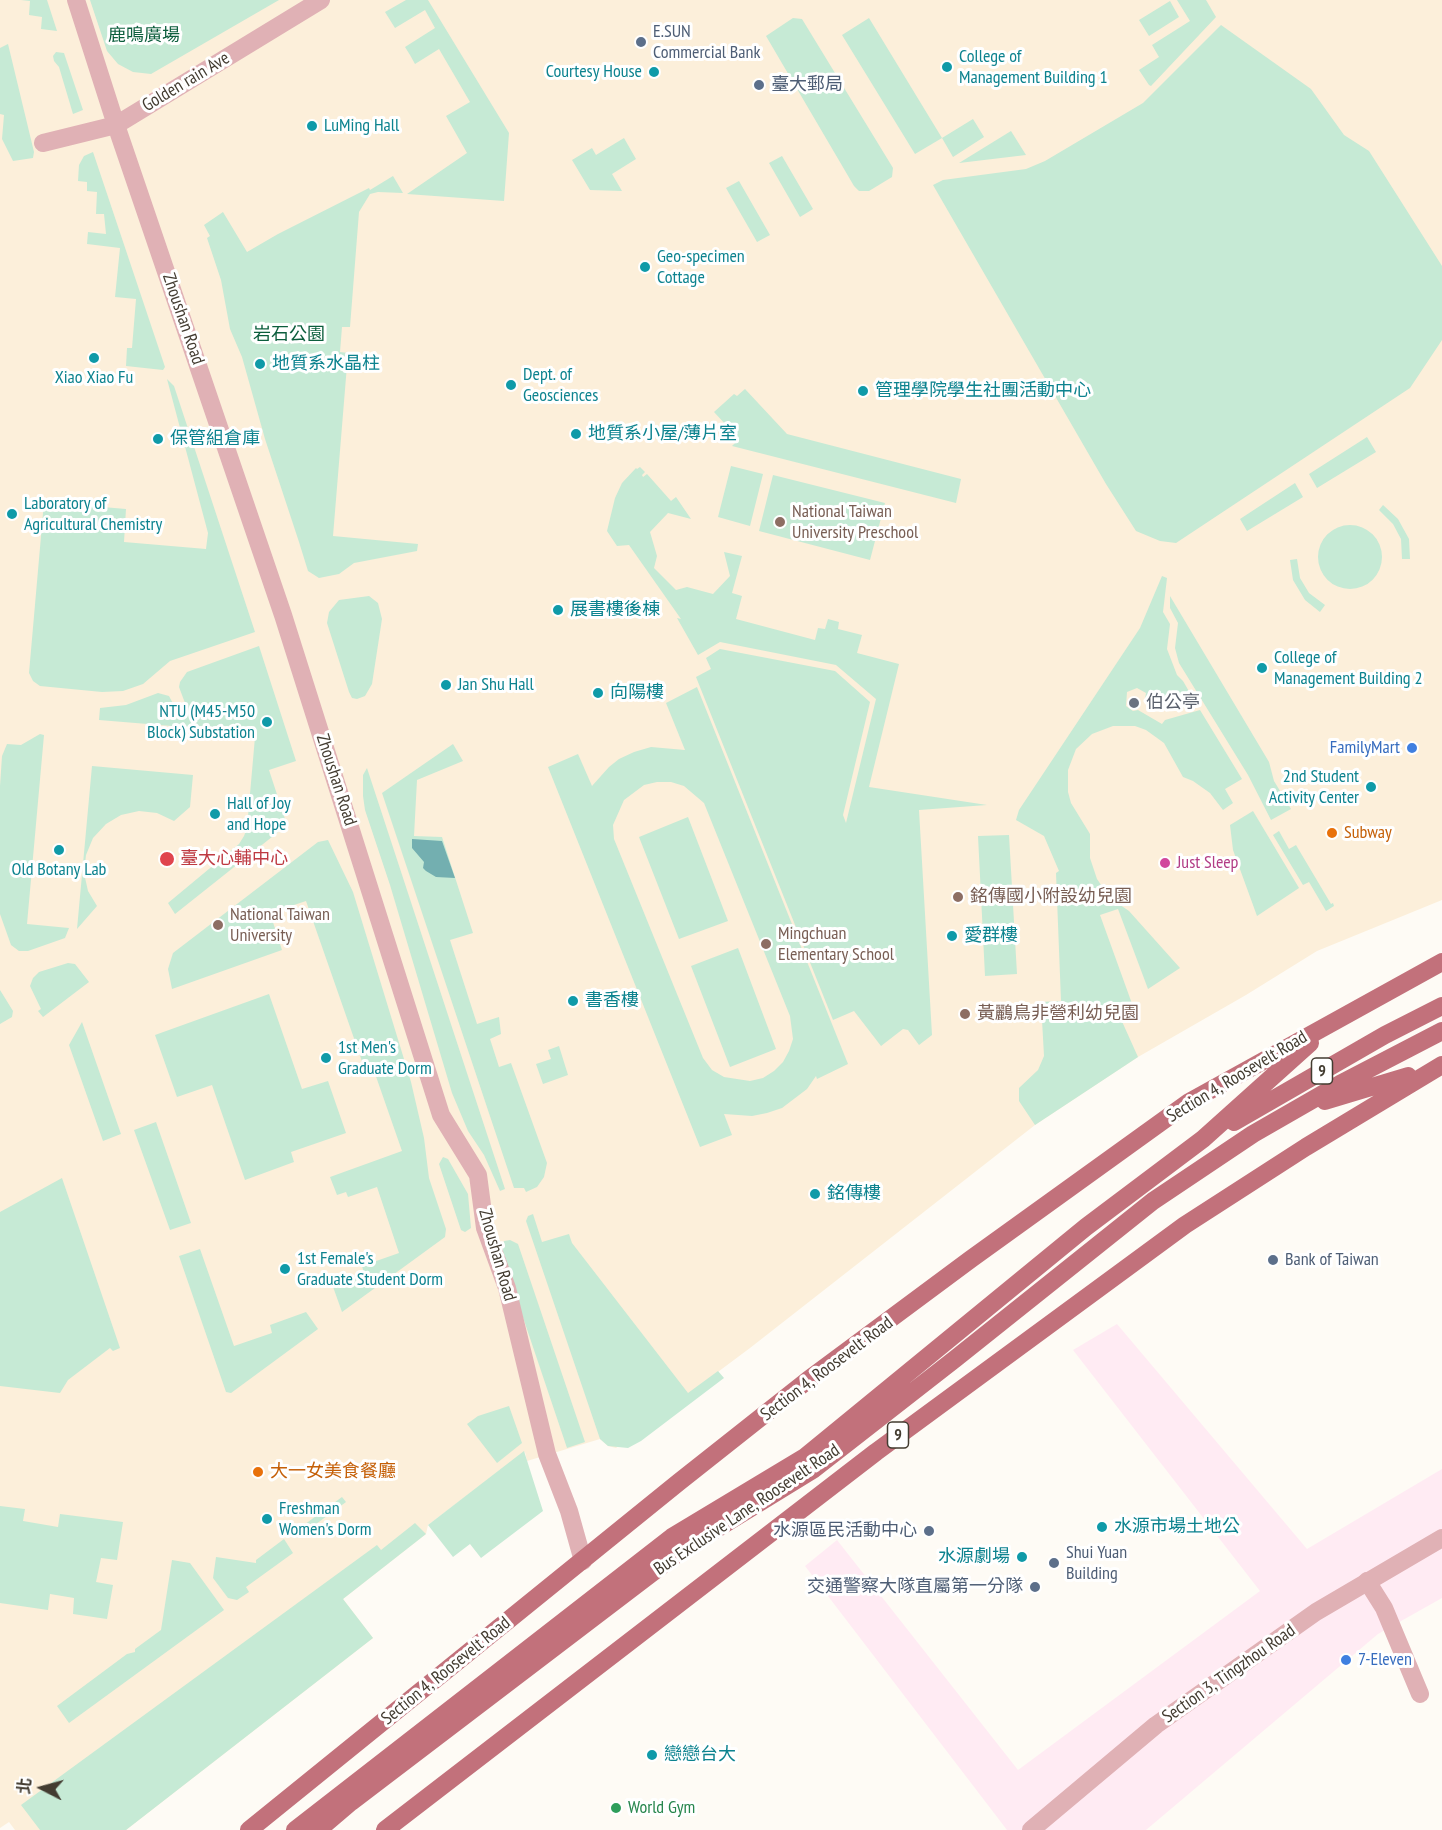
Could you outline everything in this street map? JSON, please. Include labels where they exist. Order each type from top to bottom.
[{"type":"main road","name":"Section 4, Roosevelt Road","points":[[249,1830],[679,1482],[808,1380],[971,1259],[1189,1102],[1335,1019],[1442,962]]},
{"type":"main road","name":"Bus Exclusive Lane, Roosevelt Road","points":[[1203,1139],[1385,1035],[1442,1006]]},
{"type":"main road","name":"Bus Exclusive Lane, Roosevelt Road","points":[[294,1830],[672,1537],[806,1457],[1086,1227],[1203,1139],[1335,1019]]},
{"type":"main road","name":"Bus Exclusive Lane, Roosevelt Road","points":[[318,1830],[351,1802],[682,1550],[814,1469],[1153,1201],[1253,1134],[1442,1031]]},
{"type":"main road","name":"Bus Exclusive Lane, Roosevelt Road","points":[[1295,1110],[1437,1067]]},
{"type":"main road","name":"9","points":[[385,1830],[876,1452],[1185,1225],[1306,1147],[1437,1067]]},
{"type":"street","name":"Zhoushan Road","points":[[76,0],[116,125],[283,615],[441,1115],[478,1175],[485,1228],[507,1288],[547,1454],[568,1511],[582,1561]]},
{"type":"street","name":"Golden rain Ave","points":[[43,143],[116,125],[321,0]]},
{"type":"street","name":"Section 3, Tingzhou Road","points":[[1030,1830],[1156,1725],[1316,1612],[1442,1538]]},
{"type":"street","points":[[1367,1581],[1384,1608],[1420,1694]]},
{"type":"shaded area","name":"National Taiwan University","points":[[0,0],[1442,0],[1442,900],[1317,951],[1138,1057],[1035,1125],[750,1348],[616,1448],[608,1446],[600,1439],[527,1461],[525,1452],[428,1525],[426,1534],[343,1599],[373,1638],[126,1830],[15,1830],[9,1822],[0,1828]]},
{"type":"shaded area","points":[[1117,1324],[1307,1549],[1442,1469],[1442,1598],[1378,1634],[1146,1830],[1007,1830],[805,1566],[837,1540],[1018,1770],[1260,1591],[1073,1350]]},
{"type":"green space","points":[[21,0],[47,0],[57,31],[41,29],[42,17],[29,15],[30,1]]},
{"type":"green space","name":"鹿鳴廣場","points":[[90,0],[279,0],[151,74],[133,72],[118,64],[107,51]]},
{"type":"green space","points":[[406,0],[428,0],[509,133],[504,201],[407,194],[467,153],[446,116],[470,102],[439,49],[415,64],[405,47],[435,28],[425,10],[395,28],[385,12]]},
{"type":"green space","points":[[1177,0],[1206,0],[1216,17],[1151,86],[1139,70],[1159,57],[1152,45],[1190,21]]},
{"type":"green space","points":[[1170,1],[1179,17],[1149,36],[1139,20]]},
{"type":"green space","points":[[793,18],[802,19],[893,168],[892,177],[869,191],[859,191],[854,186],[766,36]]},
{"type":"green space","points":[[869,18],[942,138],[915,154],[842,35]]},
{"type":"green space","points":[[1221,25],[1311,89],[1344,135],[1369,151],[1442,266],[1442,340],[1410,388],[1176,543],[1160,541],[1136,531],[1106,484],[933,185],[943,180],[1026,169],[1045,161],[1143,103]]},
{"type":"green space","points":[[8,44],[34,152],[33,158],[13,161],[2,139],[4,115],[0,114],[0,48]]},
{"type":"green space","points":[[56,52],[64,53],[83,110],[73,114],[59,67],[54,61],[53,56]]},
{"type":"green space","points":[[973,119],[984,137],[953,157],[942,138]]},
{"type":"green space","points":[[1011,131],[1026,155],[959,163]]},
{"type":"green space","points":[[624,138],[636,159],[612,174],[622,191],[590,190],[572,160],[592,148],[596,155]]},
{"type":"green space","points":[[93,152],[165,367],[163,370],[126,366],[127,348],[132,348],[136,299],[115,297],[120,248],[87,244],[88,232],[106,234],[104,214],[96,214],[97,192],[87,191],[87,182],[78,181],[79,165],[84,156]]},
{"type":"green space","points":[[782,156],[813,209],[800,217],[769,163]]},
{"type":"green space","name":"岩石公園","points":[[393,176],[403,193],[370,194],[359,212],[350,327],[342,327],[340,352],[348,353],[333,536],[418,544],[417,551],[354,563],[339,574],[319,578],[308,571],[265,439],[242,357],[230,329],[221,280],[207,238],[210,236],[204,225],[223,212],[247,252]]},
{"type":"green space","points":[[739,181],[770,235],[757,242],[726,188]]},
{"type":"green space","points":[[167,379],[174,386],[255,632],[170,661],[143,684],[123,691],[102,692],[40,686],[33,681],[29,673],[44,502],[126,509],[124,542],[206,549],[208,533]]},
{"type":"green space","points":[[745,389],[787,434],[961,479],[956,503],[732,446],[739,439],[714,412],[734,394],[737,396]]},
{"type":"green space","points":[[1367,437],[1376,452],[1317,488],[1309,474]]},
{"type":"green space","points":[[731,466],[763,474],[750,526],[718,517]]},
{"type":"green space","points":[[640,467],[645,472],[643,477],[647,474],[671,501],[676,497],[691,519],[668,513],[650,532],[657,556],[654,568],[676,590],[687,587],[713,594],[730,576],[724,552],[742,556],[732,593],[742,596],[736,619],[815,640],[818,628],[825,629],[828,619],[839,622],[838,629],[862,635],[857,653],[899,664],[869,787],[987,805],[919,810],[932,1035],[919,1045],[908,1030],[903,1029],[881,1046],[854,1011],[833,1020],[696,677],[711,669],[706,658],[720,649],[835,671],[870,702],[843,815],[846,823],[876,699],[836,665],[720,642],[698,655],[677,618],[681,619],[629,545],[617,546],[607,531],[615,498],[622,483],[636,468]]},
{"type":"green space","points":[[773,475],[885,503],[870,560],[759,531]]},
{"type":"green space","points":[[1295,483],[1303,497],[1247,531],[1240,519]]},
{"type":"green space","points":[[1383,505],[1398,519],[1409,539],[1410,559],[1402,559],[1401,539],[1393,524],[1379,510]]},
{"type":"green space","points":[[1350,525],[1362,527],[1373,534],[1380,545],[1382,557],[1380,569],[1373,580],[1362,587],[1350,589],[1338,587],[1327,580],[1320,569],[1318,557],[1320,545],[1327,534],[1338,527]]},
{"type":"green space","points":[[1297,559],[1300,578],[1309,593],[1325,605],[1320,612],[1305,600],[1293,580],[1290,560]]},
{"type":"green space","points":[[1162,576],[1167,578],[1163,612],[1170,624],[1167,649],[1177,675],[1194,700],[1163,709],[1145,699],[1146,693],[1137,688],[1127,692],[1126,706],[1162,724],[1165,720],[1200,710],[1242,779],[1225,789],[1233,803],[1223,810],[1210,793],[1183,777],[1164,743],[1146,730],[1135,726],[1113,726],[1092,734],[1076,749],[1068,770],[1068,792],[1071,803],[1090,834],[1090,858],[1097,879],[1110,898],[1129,911],[1180,968],[1148,989],[1118,909],[1100,915],[1135,1012],[1120,1017],[1138,1057],[1035,1125],[1019,1101],[1019,1088],[1038,1070],[1044,1056],[1041,1002],[1061,1001],[1056,873],[1059,871],[1044,836],[1016,820],[1019,810],[1140,628]]},
{"type":"green space","points":[[369,596],[378,603],[382,619],[372,684],[365,696],[357,699],[352,698],[349,692],[327,623],[329,612],[339,600]]},
{"type":"green space","points":[[1170,596],[1269,762],[1274,781],[1291,809],[1271,820],[1248,775],[1179,663],[1175,648],[1178,623],[1170,608]]},
{"type":"green space","points":[[259,646],[296,761],[269,770],[287,825],[175,914],[168,903],[239,844],[244,836],[247,828],[255,737],[196,732],[196,728],[99,720],[100,708],[126,705],[158,693],[169,696],[179,715],[188,711],[179,687],[187,672]]},
{"type":"green space","points":[[697,687],[848,1064],[817,1079],[816,1076],[807,1089],[782,1108],[752,1116],[724,1114],[732,1135],[700,1147],[548,767],[578,754],[592,786],[609,767],[634,752],[651,747],[685,750],[666,703]],"holes":[[[671,782],[684,786],[704,803],[790,1016],[793,1039],[789,1051],[783,1062],[763,1078],[750,1081],[724,1077],[712,1070],[703,1058],[614,839],[613,825],[624,800],[644,785]]]},
{"type":"green space","points":[[40,734],[44,735],[27,924],[69,928],[65,938],[28,951],[19,951],[11,945],[0,914],[2,756],[7,744],[21,745]]},
{"type":"green space","points":[[453,744],[463,761],[417,780],[414,836],[442,837],[473,933],[450,940],[477,1024],[499,1017],[501,1034],[490,1039],[499,1067],[511,1063],[547,1163],[544,1177],[537,1187],[526,1192],[524,1188],[514,1188],[382,793]]},
{"type":"green space","points":[[92,766],[193,775],[190,807],[174,821],[157,813],[139,811],[121,815],[106,824],[93,838],[86,855],[84,873],[88,891],[97,906],[77,929]]},
{"type":"green space","points":[[367,768],[505,1189],[500,1191],[484,1155],[468,1131],[452,1093],[390,885],[365,810],[363,775]]},
{"type":"green space","points":[[1253,811],[1299,888],[1257,916],[1233,850],[1230,825]]},
{"type":"green space","points":[[688,817],[728,921],[679,939],[639,837]]},
{"type":"green space","points":[[1279,831],[1289,849],[1296,845],[1334,906],[1326,911],[1309,882],[1303,885],[1273,835]]},
{"type":"green space","points":[[1009,835],[1017,974],[985,976],[978,836]]},
{"type":"green space","points":[[328,840],[353,892],[411,1082],[424,1138],[429,1178],[446,1229],[445,1237],[342,1312],[332,1284],[364,1273],[362,1266],[399,1253],[377,1187],[348,1197],[346,1192],[337,1195],[330,1177],[402,1151],[372,1065],[364,1067],[306,901],[270,913],[282,950],[172,989],[168,969],[173,953],[318,842]]},
{"type":"green space","points":[[738,948],[776,1049],[730,1067],[691,966]]},
{"type":"green space","points":[[68,963],[75,964],[89,982],[43,1017],[38,1011],[41,1009],[30,986],[33,978],[39,972]]},
{"type":"green space","points":[[0,990],[13,1011],[12,1017],[0,1024]]},
{"type":"green space","points":[[269,994],[302,1089],[328,1081],[346,1133],[291,1152],[294,1162],[245,1180],[212,1085],[177,1097],[155,1035]]},
{"type":"green space","points":[[82,1022],[121,1134],[103,1141],[69,1045]]},
{"type":"green space","points":[[559,1046],[568,1075],[543,1084],[536,1064],[551,1059],[548,1050]]},
{"type":"green space","points":[[156,1122],[191,1223],[170,1230],[134,1130]]},
{"type":"green space","points":[[443,1157],[448,1159],[468,1194],[471,1228],[465,1232],[461,1230],[439,1164]]},
{"type":"green space","points":[[62,1178],[120,1348],[113,1351],[110,1348],[68,1380],[60,1393],[0,1386],[0,1212]]},
{"type":"green space","points":[[533,1214],[542,1242],[569,1234],[572,1243],[688,1393],[718,1371],[724,1378],[641,1441],[628,1448],[608,1446],[600,1439],[526,1221],[528,1216]]},
{"type":"green space","points":[[510,1240],[518,1244],[585,1442],[567,1448],[500,1249],[504,1241]]},
{"type":"green space","points":[[200,1249],[234,1346],[272,1333],[270,1325],[306,1312],[318,1329],[231,1393],[226,1392],[179,1256]]},
{"type":"green space","points":[[509,1406],[522,1443],[497,1463],[467,1424],[478,1416]]},
{"type":"green space","points":[[524,1451],[543,1511],[481,1558],[470,1544],[453,1557],[428,1525]]},
{"type":"green space","points":[[342,1497],[346,1502],[297,1538],[293,1533]]},
{"type":"green space","points":[[0,1506],[25,1509],[23,1521],[58,1527],[60,1514],[123,1522],[117,1560],[101,1558],[96,1582],[113,1585],[107,1619],[73,1614],[74,1598],[50,1594],[48,1610],[0,1603]]},
{"type":"green space","points":[[415,1523],[426,1534],[343,1599],[373,1638],[126,1830],[40,1830],[21,1805],[377,1545],[381,1550]]},
{"type":"green space","points":[[284,1539],[293,1553],[246,1587],[249,1592],[237,1600],[228,1598],[213,1578],[216,1557],[256,1563],[256,1560]]},
{"type":"green space","points":[[172,1560],[190,1563],[224,1610],[69,1723],[57,1706],[127,1654],[135,1652],[135,1649],[161,1630]]},
{"type":"water","points":[[412,839],[442,841],[455,878],[436,877],[426,871],[423,868],[424,862],[412,848]]},
{"type":"place","name":"E.SUN Commercial Bank","points":[[641,42]]},
{"type":"place","name":"College of Management Building 1","points":[[947,67]]},
{"type":"place","name":"Courtesy House","points":[[654,72]]},
{"type":"place","name":"臺大郵局","points":[[759,85]]},
{"type":"place","name":"LuMing Hall","points":[[312,126]]},
{"type":"place","name":"Geo-specimen Cottage","points":[[645,267]]},
{"type":"place","name":"Xiao Xiao Fu","points":[[94,358]]},
{"type":"place","name":"地質系水晶柱","points":[[260,364]]},
{"type":"place","name":"Dept. of Geosciences","points":[[511,385]]},
{"type":"place","name":"管理學院學生社團活動中心","points":[[863,391]]},
{"type":"place","name":"地質系小屋/薄片室","points":[[576,434]]},
{"type":"place","name":"保管組倉庫","points":[[158,439]]},
{"type":"place","name":"Laboratory of Agricultural Chemistry","points":[[12,514]]},
{"type":"place","name":"National Taiwan University Preschool","points":[[780,522]]},
{"type":"place","name":"展書樓後棟","points":[[558,610]]},
{"type":"place","name":"College of Management Building 2","points":[[1262,668]]},
{"type":"place","name":"Jan Shu Hall","points":[[446,685]]},
{"type":"place","name":"向陽樓","points":[[598,693]]},
{"type":"place","name":"伯公亭","points":[[1134,703]]},
{"type":"place","name":"NTU (M45-M50 Block) Substation","points":[[267,722]]},
{"type":"place","name":"FamilyMart","points":[[1412,748]]},
{"type":"place","name":"2nd Student Activity Center","points":[[1371,787]]},
{"type":"place","name":"Hall of Joy and Hope","points":[[215,814]]},
{"type":"place","name":"Subway","points":[[1332,833]]},
{"type":"place","name":"Old Botany Lab","points":[[59,850]]},
{"type":"place","name":"臺大心輔中心","points":[[167,859]]},
{"type":"place","name":"Just Sleep","points":[[1165,863]]},
{"type":"place","name":"銘傳國小附設幼兒園","points":[[958,897]]},
{"type":"place","name":"National Taiwan University","points":[[218,925]]},
{"type":"place","name":"愛群樓","points":[[952,936]]},
{"type":"place","name":"Mingchuan Elementary School","points":[[766,944]]},
{"type":"place","name":"書香樓","points":[[573,1001]]},
{"type":"place","name":"黃鸝鳥非營利幼兒園","points":[[965,1014]]},
{"type":"place","name":"1st Men's Graduate Dorm","points":[[326,1058]]},
{"type":"place","name":"銘傳樓","points":[[815,1194]]},
{"type":"place","name":"Bank of Taiwan","points":[[1273,1260]]},
{"type":"place","name":"1st Female's Graduate Student Dorm","points":[[285,1269]]},
{"type":"place","name":"大一女美食餐廳","points":[[258,1472]]},
{"type":"place","name":"Freshman Women's Dorm","points":[[267,1519]]},
{"type":"place","name":"水源市場土地公","points":[[1102,1527]]},
{"type":"place","name":"水源區民活動中心","points":[[929,1531]]},
{"type":"place","name":"水源劇場","points":[[1022,1557]]},
{"type":"place","name":"Shui Yuan Building","points":[[1054,1563]]},
{"type":"place","name":"交通警察大隊直屬第一分隊","points":[[1035,1587]]},
{"type":"place","name":"7-Eleven","points":[[1346,1660]]},
{"type":"place","name":"戀戀台大","points":[[652,1755]]},
{"type":"place","name":"World Gym","points":[[616,1808]]}]
